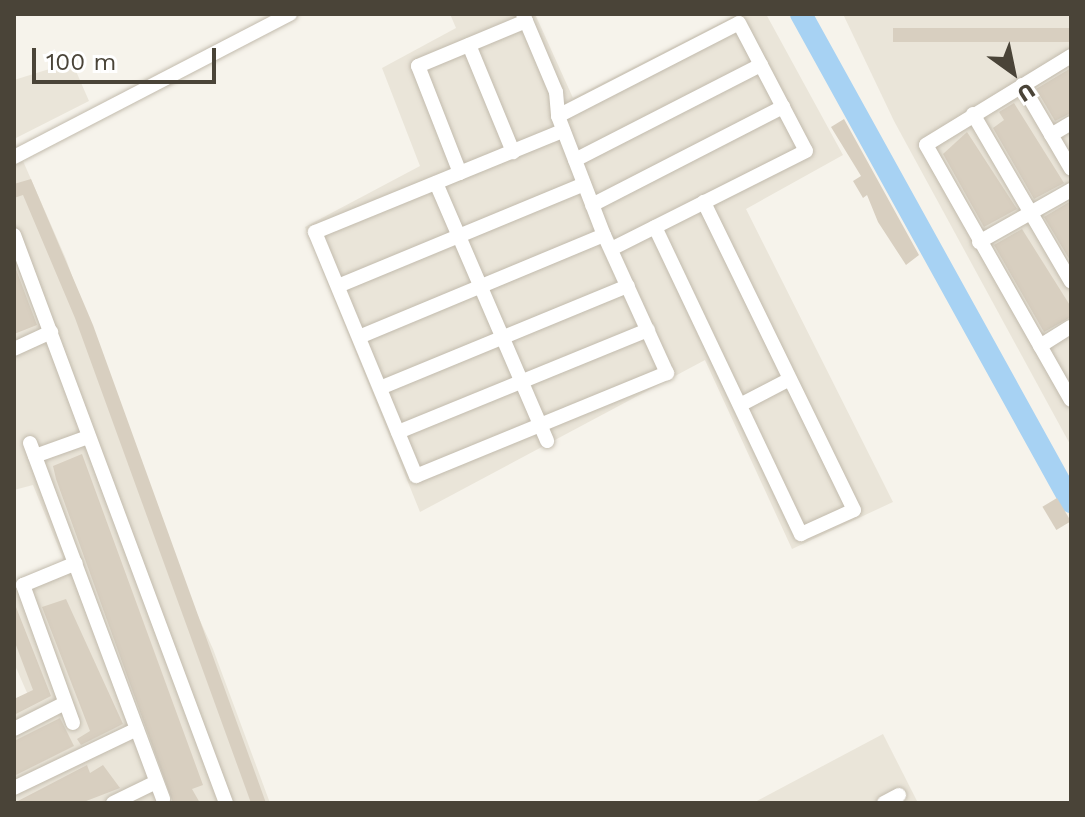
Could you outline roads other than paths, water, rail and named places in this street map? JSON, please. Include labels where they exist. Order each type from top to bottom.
[{"type":"street","points":[[14,157],[290,14]]},
{"type":"street","points":[[460,173],[418,66],[524,18],[556,92],[563,131],[604,235],[667,373],[416,476],[315,232],[513,152],[563,131]]},
{"type":"street","points":[[558,116],[739,23],[806,151],[611,249]]},
{"type":"street","points":[[469,45],[513,152]]},
{"type":"street","points":[[1070,396],[926,145],[1071,56]]},
{"type":"street","points":[[575,160],[761,65]]},
{"type":"street","points":[[1022,85],[1071,169]]},
{"type":"street","points":[[592,205],[783,107]]},
{"type":"street","points":[[973,114],[1071,282]]},
{"type":"street","points":[[1051,135],[1071,123]]},
{"type":"street","points":[[436,183],[547,441]]},
{"type":"street","points":[[338,286],[584,184]]},
{"type":"street","points":[[979,242],[1071,190]]},
{"type":"street","points":[[655,227],[801,534],[854,510],[704,202]]},
{"type":"street","points":[[14,235],[226,803]]},
{"type":"street","points":[[359,337],[604,235]]},
{"type":"street","points":[[380,388],[628,286]]},
{"type":"street","points":[[1040,346],[1071,327]]},
{"type":"street","points":[[398,432],[648,330]]},
{"type":"street","points":[[14,349],[51,332]]},
{"type":"street","points":[[740,405],[790,379]]},
{"type":"street","points":[[88,437],[33,449],[163,799]]},
{"type":"street","points":[[73,723],[23,585],[76,563]]},
{"type":"street","points":[[14,729],[65,703]]},
{"type":"street","points":[[14,788],[137,729]]},
{"type":"street","points":[[113,803],[156,782]]},
{"type":"street","points":[[884,803],[899,795]]},
{"type":"waterway","points":[[801,14],[1071,502]]}]
